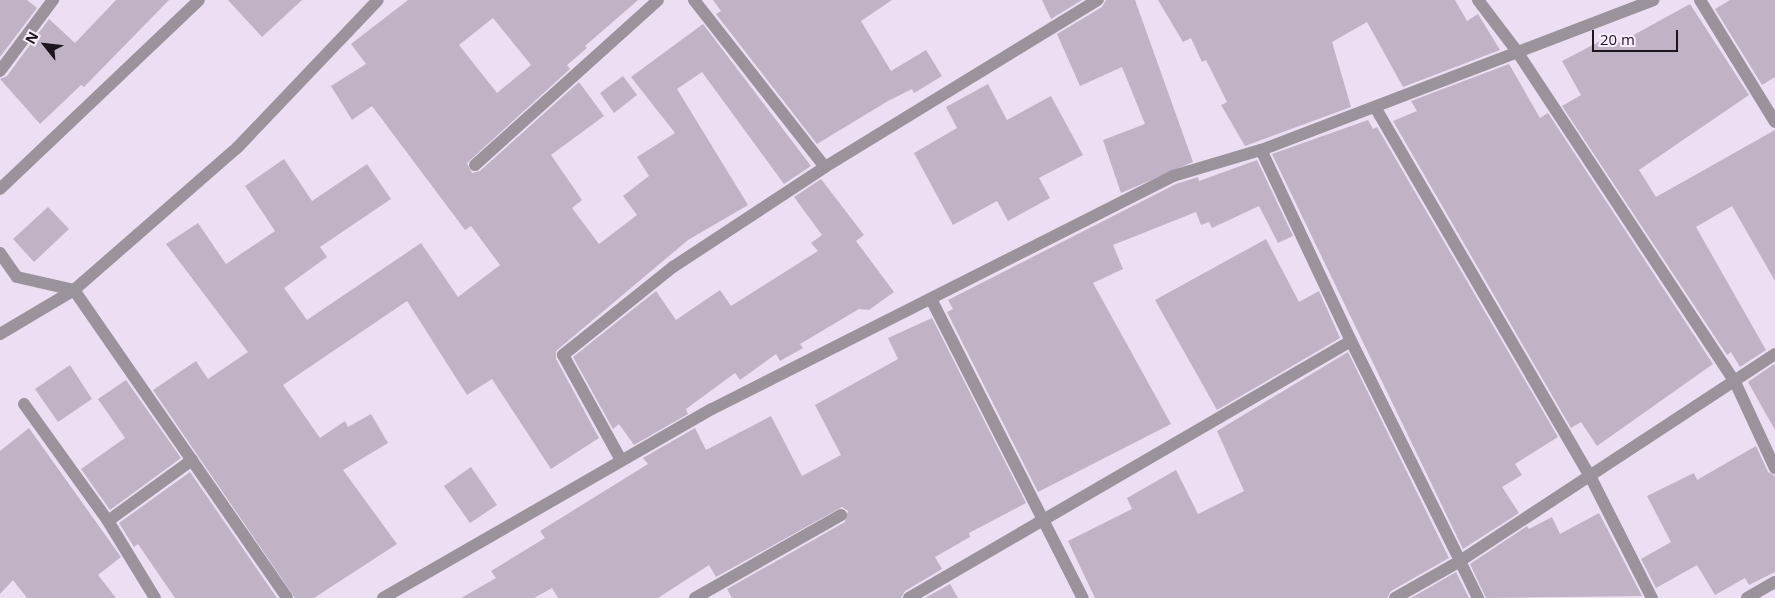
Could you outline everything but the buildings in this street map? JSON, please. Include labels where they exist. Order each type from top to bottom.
[{"type":"street","points":[[0,71],[54,0]]},
{"type":"street","points":[[0,189],[199,0]]},
{"type":"street","points":[[0,334],[74,290],[237,148],[378,0]]},
{"type":"street","points":[[475,166],[658,0]]},
{"type":"street","points":[[694,0],[825,167]]},
{"type":"street","points":[[621,460],[563,355],[673,267],[825,167],[1098,0]]},
{"type":"street","points":[[1478,0],[1516,50],[1735,382],[1775,468]]},
{"type":"street","points":[[383,598],[712,409],[1173,176],[1261,150],[1375,107],[1516,50],[1653,0]]},
{"type":"street","points":[[1716,0],[1702,3],[1775,122]]},
{"type":"street","points":[[1375,107],[1590,476],[1652,598]]},
{"type":"street","points":[[1261,150],[1351,341],[1478,598]]},
{"type":"street","points":[[0,254],[17,276],[74,290],[287,598]]},
{"type":"street","points":[[931,299],[1043,523],[1083,598]]},
{"type":"street","points":[[909,598],[1043,523],[1351,341]]},
{"type":"street","points":[[1395,598],[1460,561],[1775,354]]},
{"type":"street","points":[[24,404],[108,521],[155,598]]},
{"type":"street","points":[[108,521],[192,460]]},
{"type":"street","points":[[695,598],[841,516]]},
{"type":"street","points":[[1747,598],[1775,582]]}]
